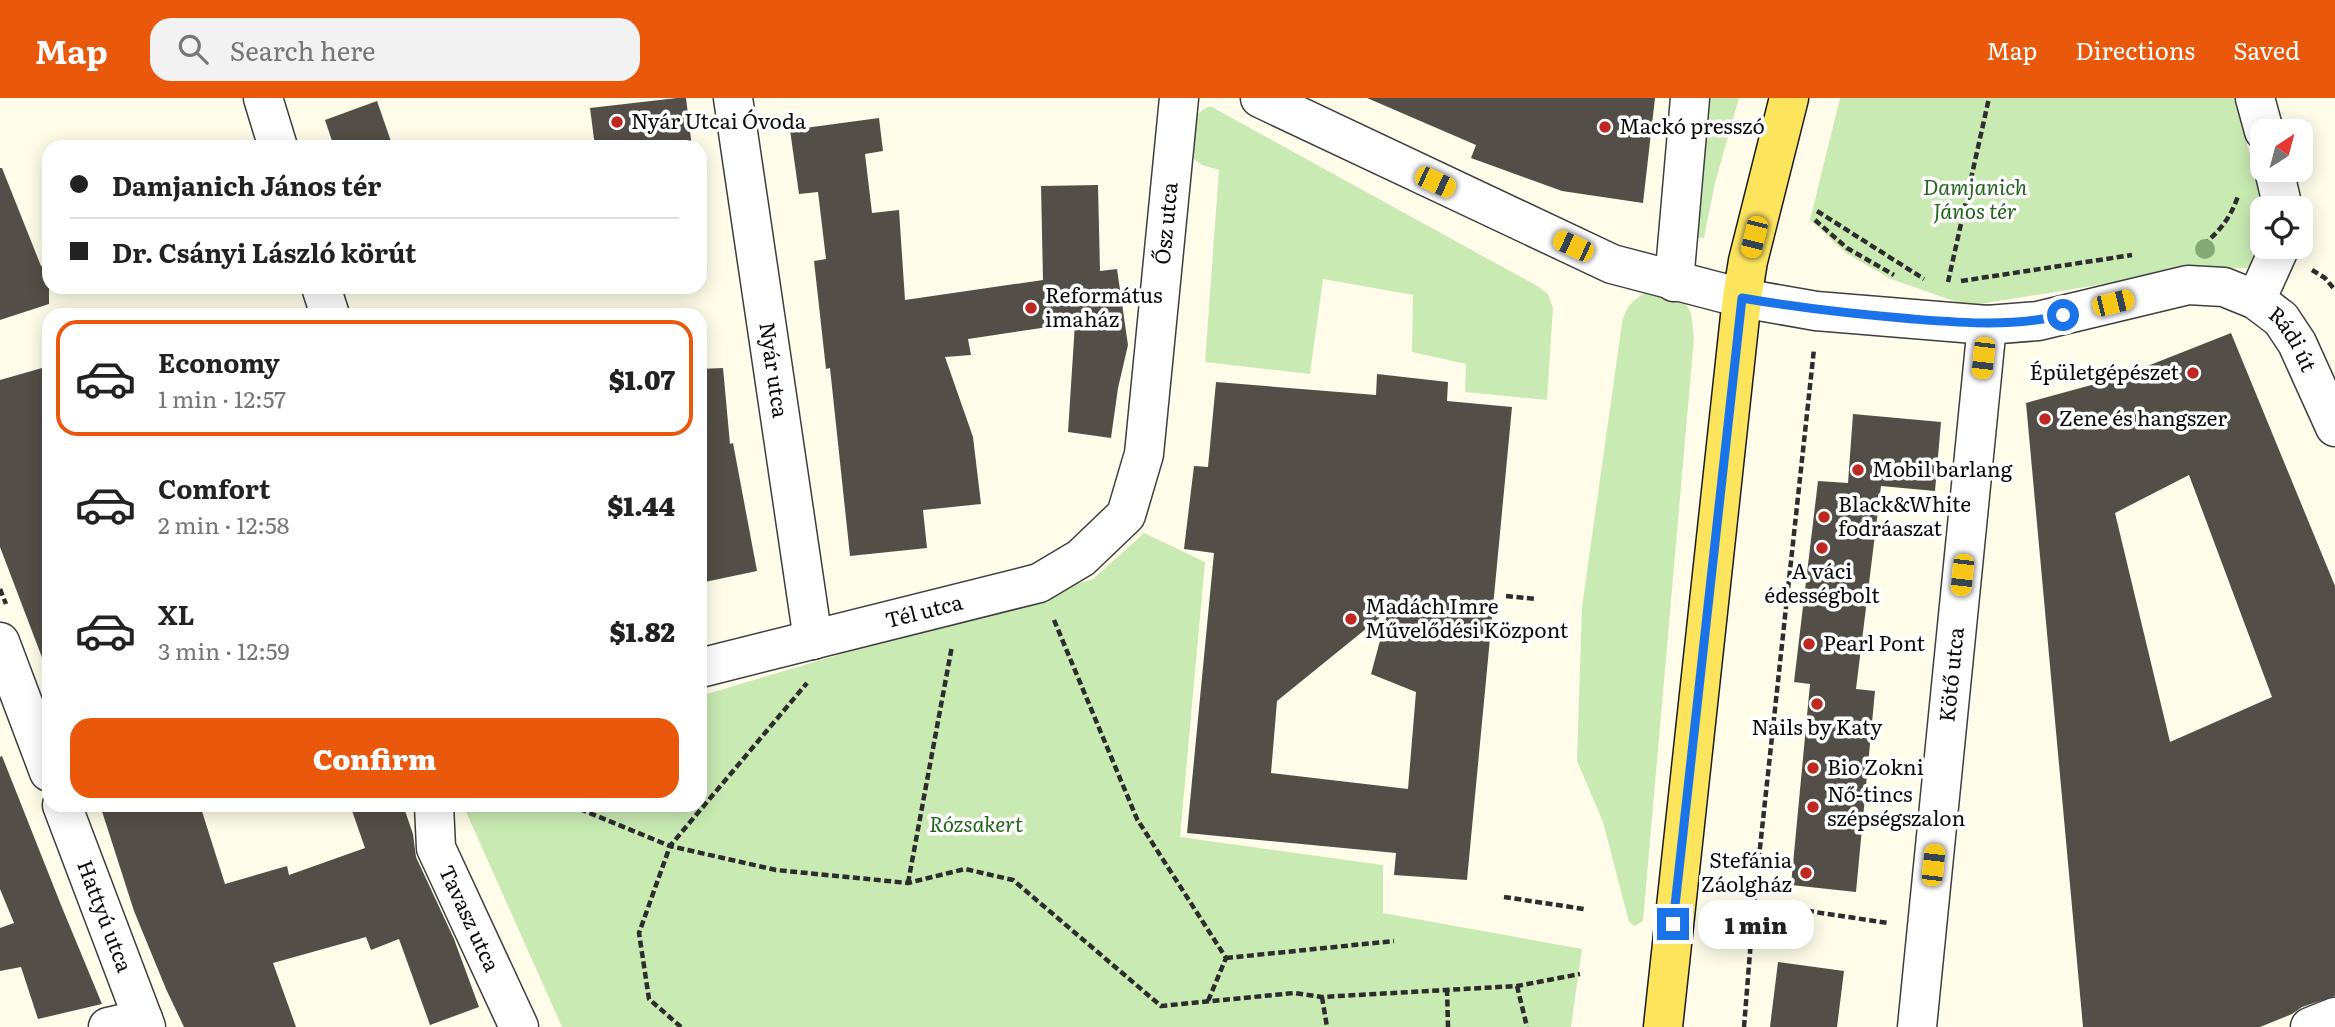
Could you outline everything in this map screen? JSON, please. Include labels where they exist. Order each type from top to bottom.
[{"type":"main road","points":[[1663,1027],[1742,298],[1748,261],[1789,98]]},
{"type":"street","points":[[263,98],[276,140]]},
{"type":"street","name":"Nyár utca","points":[[733,98],[813,640]]},
{"type":"street","name":"Ősz utca","points":[[1126,515],[1144,454],[1179,98]]},
{"type":"street","points":[[1260,98],[1612,264],[1742,298],[1816,311],[1987,325],[2038,321],[2188,285],[2224,287],[2256,300],[2275,259]]},
{"type":"street","points":[[1674,282],[1690,98]]},
{"type":"street","points":[[2255,98],[2261,119]]},
{"type":"street","points":[[2261,182],[2273,196]]},
{"type":"street","name":"Rádi út","points":[[2256,300],[2281,319],[2297,343],[2335,427]]},
{"type":"street","name":"Kötő utca","points":[[1917,1027],[1987,325]]},
{"type":"street","name":"Tél utca","points":[[707,666],[1039,583],[1081,558],[1126,515]]},
{"type":"street","points":[[0,642],[42,753]]},
{"type":"street","name":"Hattyú utca","points":[[64,812],[132,1025]]},
{"type":"street","name":"Tavasz utca","points":[[433,812],[436,848],[519,1027]]},
{"type":"street","points":[[2310,1027],[2335,1017]]},
{"type":"path","points":[[1947,283],[1989,98]]},
{"type":"path","points":[[2191,247],[2204,245],[2221,229],[2255,182]]},
{"type":"path","points":[[1817,211],[1932,285],[1911,279]]},
{"type":"path","points":[[1815,220],[1847,248],[1890,274],[1900,277]]},
{"type":"path","points":[[1940,284],[2139,254]]},
{"type":"path","points":[[2293,259],[2325,278],[2335,290]]},
{"type":"path","points":[[1744,1027],[1754,903],[1816,311]]},
{"type":"path","points":[[1039,583],[1137,819],[1226,958]]},
{"type":"path","points":[[1506,596],[1537,599]]},
{"type":"path","points":[[908,883],[959,604]]},
{"type":"path","points":[[707,802],[807,684],[813,640]]},
{"type":"path","points":[[587,812],[670,846],[776,870],[908,883],[965,869],[1013,880],[1161,1006],[1294,993],[1322,998],[1517,986],[1580,975]]},
{"type":"path","points":[[681,1027],[649,999],[639,933],[670,846],[699,812]]},
{"type":"path","points":[[1504,897],[1584,908]]},
{"type":"path","points":[[1754,903],[1927,929]]},
{"type":"path","points":[[1226,958],[1394,941]]},
{"type":"path","points":[[1208,1001],[1226,958]]},
{"type":"path","points":[[1517,986],[1527,1027]]},
{"type":"path","points":[[1447,989],[1448,1027]]},
{"type":"path","points":[[1322,998],[1327,1027]]},
{"type":"green space","points":[[1705,98],[1739,98],[1715,183],[1704,238],[1689,237]]},
{"type":"green space","name":"Damjanich János tér","points":[[1840,98],[2234,98],[2250,155],[2250,182],[2258,182],[2262,196],[2250,196],[2250,259],[2260,259],[2258,268],[2203,268],[1968,306],[1891,279],[1847,254],[1810,220]]},
{"type":"green space","points":[[1210,106],[1548,294],[1553,308],[1547,400],[1465,392],[1466,364],[1412,352],[1413,295],[1323,279],[1310,374],[1205,362],[1219,170],[1202,165],[1190,156],[1194,120]]},
{"type":"green space","points":[[1649,290],[1685,302],[1691,313],[1694,338],[1643,921],[1635,926],[1629,922],[1603,822],[1577,761],[1582,607],[1622,323],[1631,304]]},
{"type":"green space","name":"Rózsakert","points":[[1144,533],[1205,562],[1180,837],[1383,865],[1383,913],[1582,949],[1571,1027],[562,1027],[466,812],[707,812],[707,694],[1093,579]]},
{"type":"building","points":[[686,98],[691,140],[594,140],[590,108]]},
{"type":"building","points":[[1367,98],[1655,98],[1643,203],[1562,191],[1471,158],[1476,145]]},
{"type":"building","points":[[377,101],[391,140],[332,140],[325,120]]},
{"type":"building","points":[[879,118],[883,151],[865,154],[872,213],[899,210],[905,300],[1043,280],[1041,186],[1098,185],[1100,271],[1117,269],[1128,345],[1118,388],[1111,438],[1068,432],[1075,323],[968,339],[971,355],[945,357],[973,437],[981,504],[923,510],[927,548],[850,556],[830,368],[826,369],[814,261],[826,259],[818,192],[799,194],[790,130]]},
{"type":"building","points":[[2,168],[42,266],[42,294],[49,294],[49,304],[0,320]]},
{"type":"building","points":[[2231,333],[2335,586],[2335,996],[2302,1007],[2260,1027],[2083,1027],[2026,403],[2117,378]],"holes":[[[2189,475],[2272,697],[2170,742],[2115,513]]]},
{"type":"building","points":[[42,368],[42,657],[0,547],[0,380]]},
{"type":"building","points":[[723,368],[730,444],[733,443],[757,571],[707,582],[707,369]]},
{"type":"building","name":"Madách Imre Művelődési Központ","points":[[1377,374],[1448,382],[1447,401],[1512,407],[1467,880],[1394,875],[1396,853],[1187,833],[1214,553],[1184,549],[1194,466],[1208,467],[1216,382],[1376,395]],"holes":[[[1388,611],[1371,674],[1416,692],[1408,789],[1271,773],[1277,701]]]},
{"type":"building","points":[[1853,414],[1941,422],[1935,491],[1881,486],[1856,689],[1875,691],[1856,892],[1791,885],[1810,684],[1794,682],[1818,481],[1848,483]]},
{"type":"building","points":[[2,756],[102,1004],[38,1019],[21,967],[0,971],[0,928],[14,923],[0,889]]},
{"type":"building","points":[[102,812],[202,812],[225,884],[287,866],[289,875],[365,848],[352,812],[405,812],[413,834],[416,857],[454,939],[479,1007],[430,1025],[399,939],[371,950],[366,937],[273,963],[296,1027],[184,1027],[134,911]]},
{"type":"building","points":[[1778,962],[1844,971],[1837,1027],[1770,1027]]},
{"type":"place","name":"Nyár Utcai Óvoda","points":[[617,122]]},
{"type":"place","name":"Mackó presszó","points":[[1605,127]]},
{"type":"place","name":"Református imaház","points":[[1031,308]]},
{"type":"place","name":"Épületgépészet","points":[[2193,373]]},
{"type":"place","name":"Zene és hangszer","points":[[2045,419]]},
{"type":"place","name":"Mobil barlang","points":[[1858,470]]},
{"type":"place","name":"Black&White fodráaszat","points":[[1824,517]]},
{"type":"place","name":"A váci édességbolt","points":[[1822,548]]},
{"type":"place","name":"Madách Imre Művelődési Központ","points":[[1351,619]]},
{"type":"place","name":"Pearl Pont","points":[[1809,644]]},
{"type":"place","name":"Nails by Katy","points":[[1817,704]]},
{"type":"place","name":"Bio Zokni","points":[[1813,768]]},
{"type":"place","name":"Nő-tincs szépségszalon","points":[[1813,807]]},
{"type":"place","name":"Stefánia Záolgház","points":[[1806,873]]},
{"type":"route","points":[[1673,924],[1742,298],[1816,311],[1987,325],[2038,321],[2063,315]]}]
